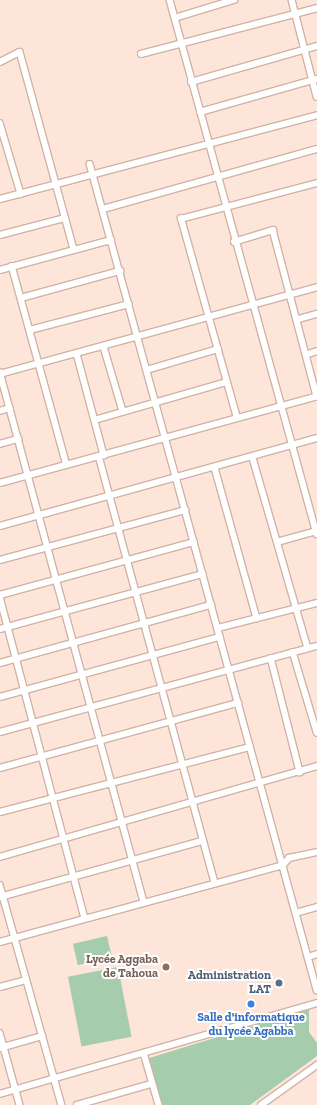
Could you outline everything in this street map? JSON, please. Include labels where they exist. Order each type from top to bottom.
[{"type":"street","points":[[170,0],[234,242],[253,305],[279,407],[317,532],[277,542]]},
{"type":"street","points":[[175,18],[234,0]]},
{"type":"street","points":[[292,0],[304,49],[315,79],[317,97]]},
{"type":"street","points":[[141,54],[183,46],[317,8]]},
{"type":"street","points":[[192,82],[317,46]]},
{"type":"street","points":[[0,62],[20,52],[74,250]]},
{"type":"street","points":[[200,112],[315,79]]},
{"type":"street","points":[[0,199],[317,115]]},
{"type":"street","points":[[0,123],[21,194]]},
{"type":"street","points":[[102,209],[317,149]]},
{"type":"street","points":[[90,164],[317,990]]},
{"type":"street","points":[[237,418],[210,317],[181,219],[317,183]]},
{"type":"street","points":[[0,235],[65,218]]},
{"type":"street","points":[[0,484],[317,396],[299,319],[291,295],[274,230],[234,242]]},
{"type":"street","points":[[0,270],[111,240]]},
{"type":"street","points":[[12,266],[67,465]]},
{"type":"street","points":[[21,298],[120,271]]},
{"type":"street","points":[[144,902],[0,374],[104,347],[317,287]]},
{"type":"street","points":[[30,330],[129,304]]},
{"type":"street","points":[[299,319],[317,314]]},
{"type":"street","points":[[104,347],[124,411]]},
{"type":"street","points":[[147,370],[218,349]]},
{"type":"street","points":[[308,354],[317,351]]},
{"type":"street","points":[[77,354],[95,420],[110,496],[118,527],[170,721],[183,763],[202,841],[215,882]]},
{"type":"street","points":[[95,420],[227,382]]},
{"type":"street","points":[[0,411],[10,408]]},
{"type":"street","points":[[0,526],[253,458],[317,438]]},
{"type":"street","points":[[0,444],[18,439]]},
{"type":"street","points":[[253,458],[295,608],[308,648]]},
{"type":"street","points":[[215,468],[257,618]]},
{"type":"street","points":[[0,560],[185,510]]},
{"type":"street","points":[[85,918],[64,839],[55,797],[0,596],[56,579],[194,542]]},
{"type":"street","points":[[0,629],[64,610],[203,574]]},
{"type":"street","points":[[218,628],[317,603]]},
{"type":"street","points":[[0,663],[145,624],[211,604]]},
{"type":"street","points":[[0,697],[152,654],[220,637]]},
{"type":"street","points":[[0,732],[92,708],[161,687],[317,646]]},
{"type":"street","points":[[293,652],[317,732]]},
{"type":"street","points":[[271,658],[300,772]]},
{"type":"street","points":[[0,768],[238,703]]},
{"type":"street","points":[[0,812],[183,763],[250,747]]},
{"type":"street","points":[[0,857],[193,804],[317,766]]},
{"type":"street","points":[[2,897],[202,841]]},
{"type":"street","points":[[0,942],[215,882],[283,865],[289,858],[317,852]]},
{"type":"street","points":[[0,885],[2,897],[62,1105]]},
{"type":"street","points":[[296,913],[317,907]]},
{"type":"street","points":[[308,957],[317,954]]},
{"type":"street","points":[[0,987],[26,980]]},
{"type":"street","points":[[0,1094],[317,1003]]},
{"type":"street","points":[[0,1033],[2,1048],[20,1105]]},
{"type":"street","points":[[2,1048],[42,1036]]},
{"type":"street","points":[[144,1053],[157,1104]]},
{"type":"street","points":[[261,1105],[317,1065]]},
{"type":"street","points":[[77,1105],[151,1084]]},
{"type":"green space","points":[[107,936],[112,957],[78,965],[73,944]]},
{"type":"green space","points":[[118,967],[132,1037],[81,1046],[68,977]]},
{"type":"green space","points":[[309,1009],[309,1032],[317,1043],[317,1056],[250,1105],[159,1105],[146,1059]]},
{"type":"place","name":"Lycée Aggaba de Tahoua","points":[[166,967]]},
{"type":"place","name":"Administration LAT","points":[[279,983]]},
{"type":"place","name":"Salle d'informatique du lycée Agabba","points":[[251,1004]]}]
